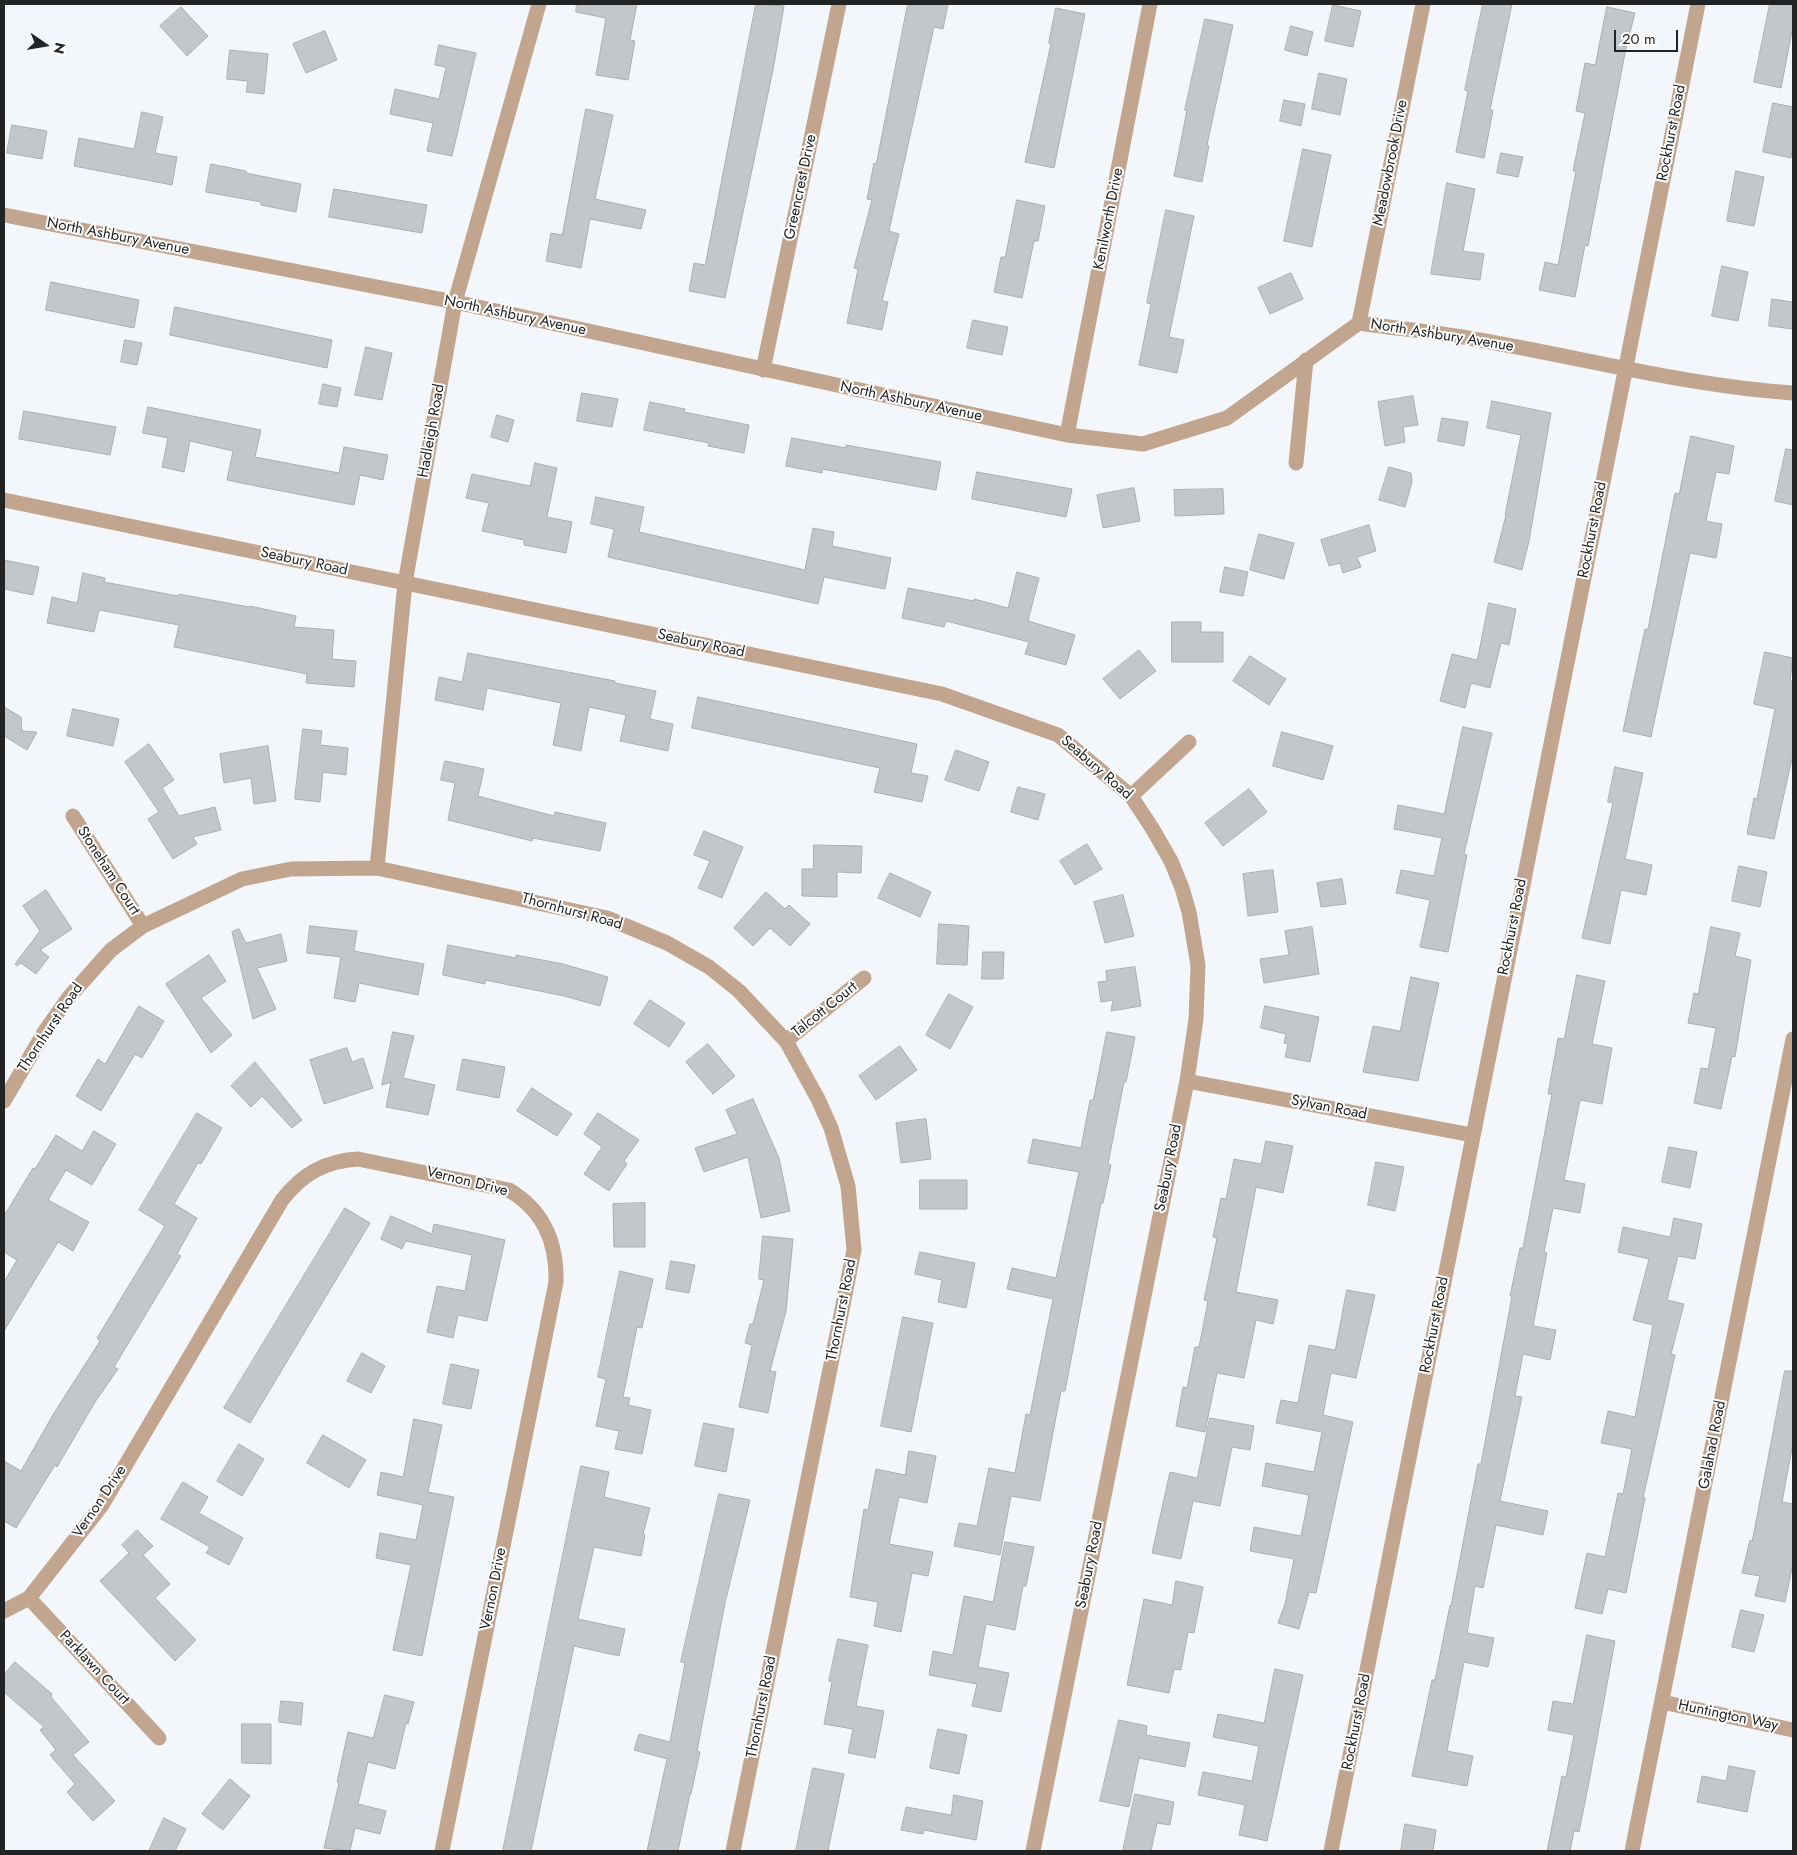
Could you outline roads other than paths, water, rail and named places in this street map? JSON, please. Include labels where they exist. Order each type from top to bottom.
[{"type":"street","name":"Hadleigh Road","points":[[377,868],[405,583],[455,302],[539,4]]},
{"type":"street","name":"Greencrest Drive","points":[[763,370],[839,4]]},
{"type":"street","name":"Kenilworth Drive","points":[[1067,435],[1150,4]]},
{"type":"street","name":"Meadowbrook Drive","points":[[1359,323],[1423,4]]},
{"type":"street","name":"Rockhurst Road","points":[[1331,1851],[1698,4]]},
{"type":"street","name":"North Ashbury Avenue","points":[[4,215],[455,302],[1067,435],[1143,444],[1227,418],[1359,323],[1478,339],[1625,369],[1751,390],[1793,393]]},
{"type":"street","points":[[1296,462],[1306,360]]},
{"type":"street","name":"Seabury Road","points":[[4,500],[942,694],[1058,735],[1131,796],[1171,861],[1182,888],[1191,921],[1198,964],[1199,992],[1187,1081],[1033,1851]]},
{"type":"street","points":[[1131,796],[1189,742]]},
{"type":"street","name":"Stoneham Court","points":[[73,816],[143,926]]},
{"type":"street","name":"Thornhurst Road","points":[[4,1101],[45,1031],[69,997],[111,950],[143,926],[242,879],[291,870],[377,868],[571,909],[636,929],[666,943],[709,967],[739,991],[786,1041],[818,1099],[841,1156],[848,1186],[854,1250],[734,1851]]},
{"type":"street","name":"Talcott Court","points":[[786,1041],[864,978]]},
{"type":"street","name":"Galahad Road","points":[[1632,1851],[1793,1039]]},
{"type":"street","name":"Sylvan Road","points":[[1187,1081],[1472,1135]]},
{"type":"street","name":"Vernon Drive","points":[[4,1611],[29,1598],[102,1505],[282,1200],[298,1182],[320,1167],[335,1162],[358,1159],[509,1190],[524,1199],[546,1225],[552,1240],[557,1264],[556,1282],[442,1851]]},
{"type":"street","name":"Parklawn Court","points":[[29,1598],[159,1738]]},
{"type":"street","name":"Huntington Way","points":[[1662,1702],[1793,1730]]}]
